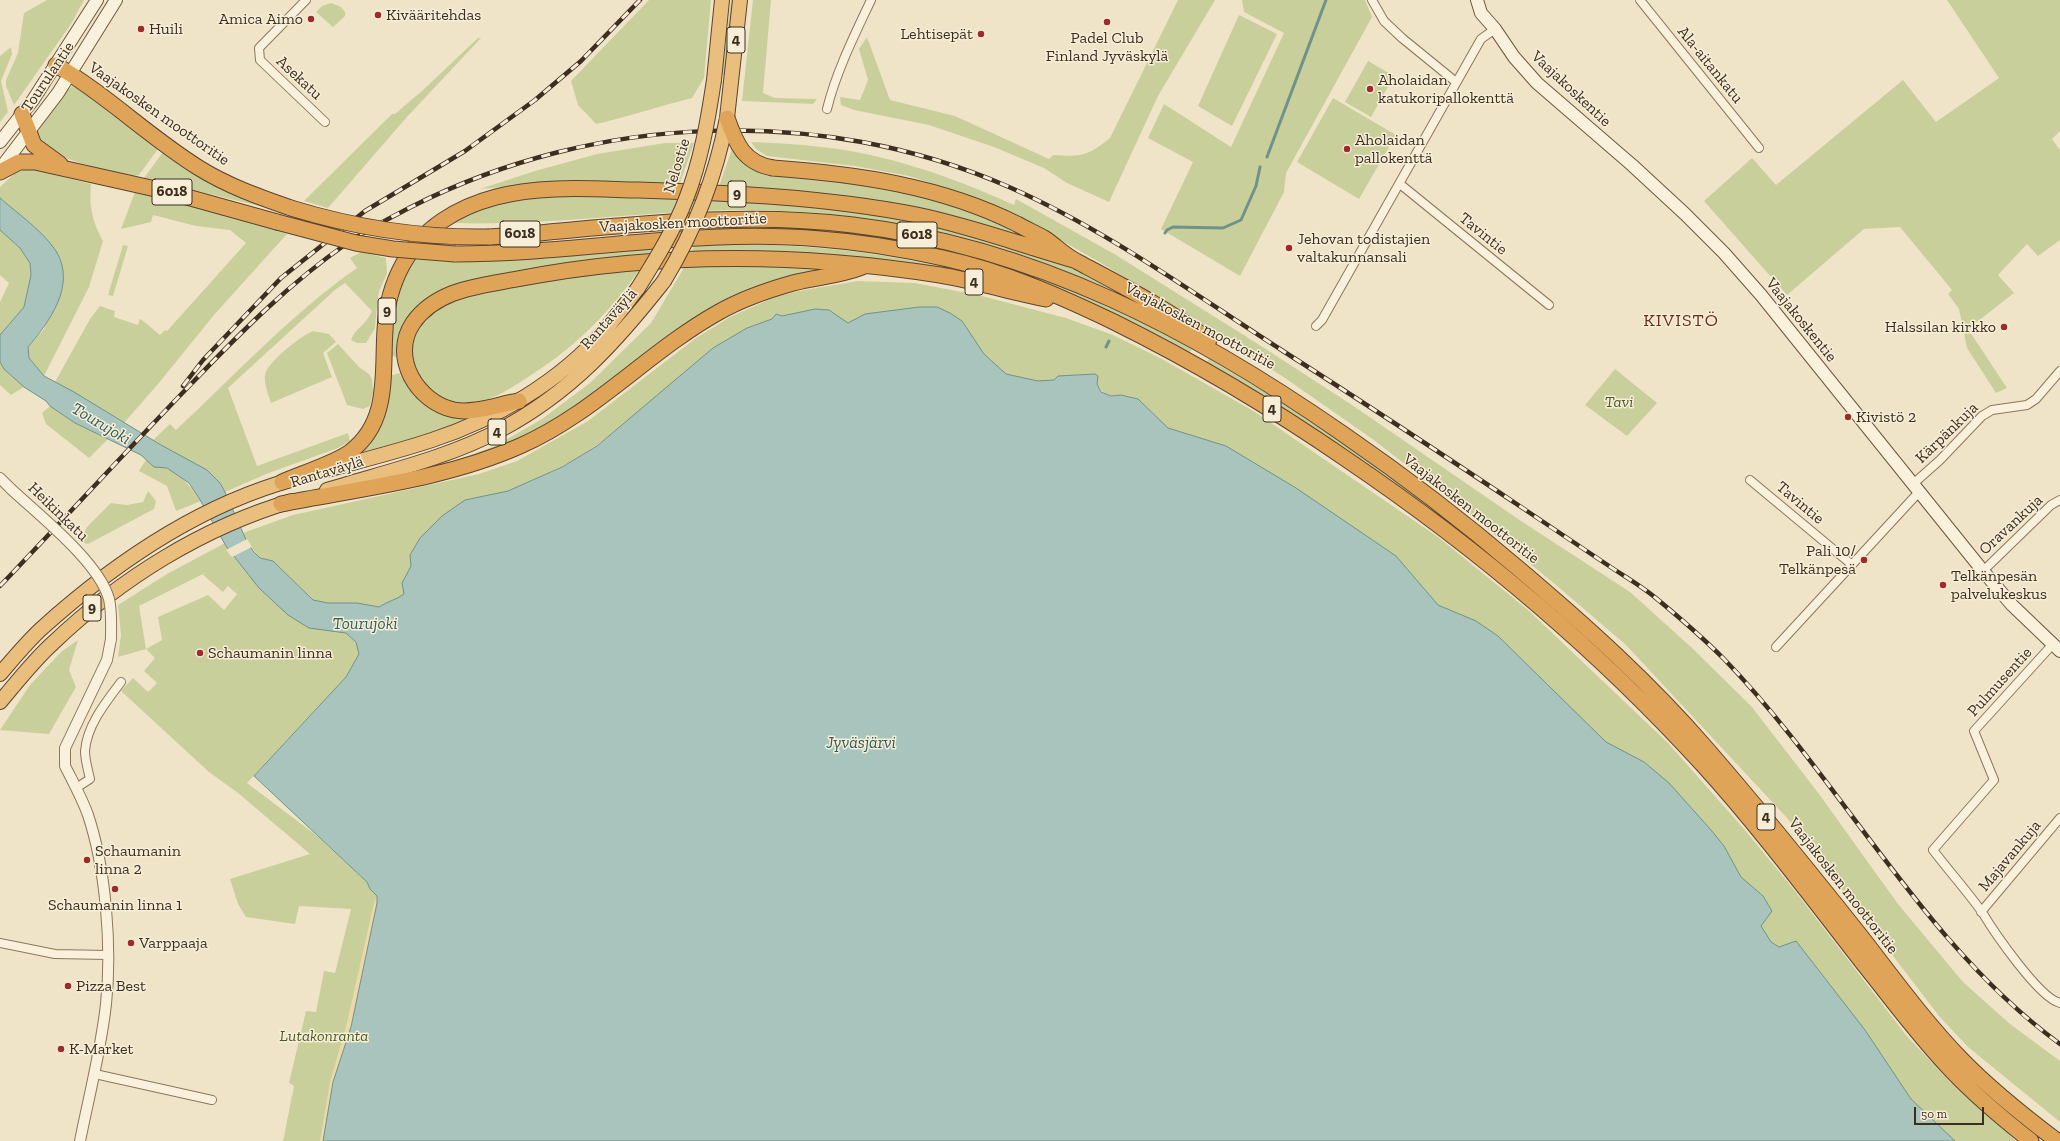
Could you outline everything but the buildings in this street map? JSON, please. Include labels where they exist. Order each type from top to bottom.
[{"type":"highway","name":"Nelostie","points":[[519,401],[577,356],[603,331],[638,288],[662,250],[686,199],[697,167],[707,126],[714,80],[722,0]]},
{"type":"highway","name":"4","points":[[740,0],[727,118],[734,136],[744,154],[757,164],[773,168],[877,179],[907,185],[988,211],[1043,238],[1074,260],[1154,305],[1206,338],[1254,374]]},
{"type":"highway","name":"6018","points":[[56,65],[71,74]]},
{"type":"highway","name":"Vaajakosken moottoritie","points":[[71,74],[199,168],[229,184],[291,208],[326,219],[394,232],[456,237],[489,237],[736,218],[796,219],[894,231],[977,249],[1068,280],[1148,317],[1254,374],[1301,404],[1417,487],[1490,544],[1617,655],[1701,743],[1779,833],[1914,1004],[1962,1060],[2013,1107],[2057,1141]]},
{"type":"highway","points":[[22,114],[34,145],[66,168]]},
{"type":"highway","name":"Rantaväylä","points":[[0,702],[52,644],[91,609],[143,572],[203,536],[253,514],[281,504],[441,456],[502,430],[569,384],[604,353],[664,281],[682,250],[704,200],[716,168],[727,118]]},
{"type":"highway","name":"6018","points":[[5,166],[34,162],[66,168]]},
{"type":"highway","name":"Vaajakosken moottoritie","points":[[66,168],[169,192],[356,243],[393,249],[455,254],[548,251],[736,235],[820,239],[887,247],[944,258],[1002,275],[1044,290],[1081,306],[1201,367],[1304,429],[1391,489],[1458,539],[1521,590],[1645,704],[1705,768],[1770,844],[1904,1015],[1951,1070],[2004,1120],[2031,1141]]},
{"type":"highway","name":"9","points":[[282,482],[347,454],[365,439],[377,417],[383,390],[387,310],[396,277],[404,261],[415,244],[428,231],[456,213],[494,198],[534,190],[616,190],[698,192],[810,199],[870,206],[921,216],[981,231],[1074,260]]},
{"type":"highway","name":"4","points":[[519,401],[468,411],[454,410],[426,398],[415,386],[406,362],[408,335],[418,316],[440,298],[462,290],[546,273],[664,260],[710,259],[813,261],[913,271],[967,280],[1081,306]]},
{"type":"highway","name":"9","points":[[281,504],[416,477],[484,459],[520,446],[558,427],[600,399],[673,342],[720,312],[774,288],[815,278],[840,275],[865,266]]},
{"type":"highway","name":"Rantaväylä","points":[[0,674],[40,630],[82,594],[138,553],[196,518],[245,496],[282,482],[432,440],[480,421],[519,401]]},
{"type":"main road","name":"Tourulantie","points":[[0,142],[22,114],[56,65],[97,0]]},
{"type":"main road","name":"Tourulantie","points":[[5,166],[71,74],[116,0]]},
{"type":"main road","name":"Vaajakoskentie","points":[[1477,0],[1481,13],[1495,29],[1514,57],[1537,83],[1637,170],[1724,253],[1761,295],[1982,571],[2012,605],[2056,648]]},
{"type":"main road","name":"Vaajakoskentie","points":[[1481,0],[1489,9],[1495,29]]},
{"type":"street","name":"Asekatu","points":[[306,0],[259,48],[258,54],[260,60],[325,122]]},
{"type":"street","points":[[827,109],[830,96],[871,0]]},
{"type":"street","points":[[1372,0],[1384,21],[1397,34],[1456,82]]},
{"type":"street","name":"Ala-aitankatu","points":[[1640,0],[1759,148]]},
{"type":"street","points":[[1316,326],[1322,320],[1481,39],[1495,29]]},
{"type":"street","name":"Tavintie","points":[[1400,184],[1549,305]]},
{"type":"street","name":"Kärpänkuja","points":[[1776,647],[1851,564],[1940,460],[1982,416],[1992,410],[2027,405],[2036,399],[2060,371]]},
{"type":"street","name":"Heikinkatu","points":[[0,478],[79,553],[93,570],[108,598],[111,615],[111,639],[107,660],[65,748],[65,766],[88,816],[101,873],[107,924],[108,955],[106,1005],[80,1141]]},
{"type":"street","name":"Tavintie","points":[[1750,480],[1851,564]]},
{"type":"street","name":"Oravankuja","points":[[1982,571],[2051,505],[2060,500]]},
{"type":"street","name":"Pulmusentie","points":[[1981,912],[1933,850],[1994,780],[1974,731],[2056,648]]},
{"type":"street","points":[[76,788],[90,779],[85,752],[87,737],[104,704],[122,682]]},
{"type":"street","name":"Majavankuja","points":[[1981,912],[2060,818]]},
{"type":"street","points":[[1981,912],[2011,956],[2047,996],[2054,1002],[2060,1003]]},
{"type":"street","points":[[0,943],[55,954],[108,955]]},
{"type":"street","points":[[94,1074],[212,1100]]},
{"type":"green space","points":[[47,0],[84,0],[71,24],[14,105],[6,86],[6,80],[18,53],[24,13]]},
{"type":"green space","points":[[649,0],[711,0],[704,78],[692,98],[596,124],[578,105],[571,81]]},
{"type":"green space","points":[[731,0],[735,0],[727,75],[722,75]]},
{"type":"green space","points":[[753,0],[771,0],[763,93],[775,98],[817,99],[813,104],[742,101]]},
{"type":"green space","points":[[1178,0],[1215,0],[1158,96],[1109,202],[1067,183],[1044,168],[994,147],[929,125],[854,110],[841,105],[840,97],[860,100],[868,80],[859,49],[867,37],[890,100],[955,116],[1049,159],[1053,155],[1071,156],[1084,154],[1096,149],[1110,138]]},
{"type":"green space","points":[[1242,0],[1365,0],[1372,17],[1286,173],[1284,192],[1240,276],[1161,229],[1193,162],[1148,138],[1164,104],[1231,147],[1284,33],[1244,12]]},
{"type":"green space","points":[[1947,0],[2060,0],[2060,131],[2052,139],[2060,150],[2060,240],[2038,256],[2027,244],[1998,275],[2014,293],[1968,329],[2007,388],[1996,393],[1967,348],[1959,309],[1948,294],[1952,290],[1900,227],[1864,229],[1787,295],[1704,201],[1752,158],[1776,185],[1903,80],[1936,122],[1999,78]]},
{"type":"green space","points":[[331,3],[341,7],[345,12],[345,16],[333,27],[316,12],[322,6]]},
{"type":"green space","points":[[1239,15],[1277,34],[1232,126],[1198,106]]},
{"type":"green space","points":[[478,38],[481,38],[406,118],[328,208],[304,201],[392,114],[395,114],[423,90]]},
{"type":"green space","points":[[11,47],[12,54],[1,81],[8,112],[0,122],[0,56]]},
{"type":"green space","name":"Aholaidan katukoripallokenttä","points":[[1368,61],[1394,76],[1371,117],[1345,102]]},
{"type":"green space","points":[[73,86],[80,89],[158,149],[139,175],[134,176],[83,164],[56,154],[39,140],[37,131],[67,90]]},
{"type":"green space","name":"Aholaidan pallokenttä","points":[[1333,98],[1396,135],[1359,199],[1297,162]]},
{"type":"green space","points":[[751,142],[812,146],[871,155],[943,176],[1014,205],[1016,199],[1116,255],[1258,344],[1352,405],[1521,521],[1630,592],[1691,647],[1752,707],[1819,794],[1898,904],[1963,982],[2010,1024],[2060,1061],[2060,1122],[1968,1047],[1939,1016],[1788,819],[1626,645],[1556,585],[1457,504],[1371,438],[1285,378],[1191,317],[1022,218],[966,195],[909,176],[855,166],[767,156],[756,149]]},
{"type":"green space","points":[[665,143],[694,143],[680,183],[554,182],[480,189],[535,171],[597,154]]},
{"type":"green space","points":[[733,146],[740,156],[876,184],[971,210],[1037,240],[1028,241],[718,189]]},
{"type":"green space","points":[[163,152],[207,180],[259,206],[144,178]]},
{"type":"green space","points":[[28,168],[91,184],[90,200],[92,213],[103,241],[89,287],[44,376],[29,358],[28,347],[44,329],[64,275],[56,252],[35,229],[0,198],[0,187],[15,173]]},
{"type":"green space","points":[[135,192],[236,216],[287,234],[214,315],[124,423],[55,382],[90,319],[100,306],[115,311],[114,317],[138,325],[140,319],[160,335],[165,330],[167,331],[246,243],[230,230],[196,226],[153,215],[151,222],[121,229]]},
{"type":"green space","points":[[551,193],[797,203],[920,220],[1048,258],[1091,276],[1151,310],[1102,286],[1053,266],[1002,249],[950,234],[844,216],[791,211],[737,210],[524,222],[453,223],[480,208],[515,198]]},
{"type":"green space","points":[[737,225],[814,228],[871,234],[930,245],[969,255],[1046,280],[1083,295],[1192,349],[1190,352],[1143,327],[1070,292],[993,265],[772,230],[705,230],[705,226]]},
{"type":"green space","points":[[0,230],[20,248],[30,263],[31,275],[24,307],[0,335],[0,302],[9,283],[0,275]]},
{"type":"green space","points":[[717,244],[782,245],[844,250],[905,259],[968,273],[967,276],[690,255],[694,246]]},
{"type":"green space","points":[[123,245],[128,246],[113,296],[108,295]]},
{"type":"green space","points":[[654,249],[649,258],[436,294],[398,357],[389,356],[396,294],[413,259],[474,261],[504,260],[564,257]]},
{"type":"green space","points":[[361,252],[386,258],[387,273],[379,292],[375,328],[366,343],[357,343],[351,340],[355,332],[372,311],[345,283],[336,289],[228,388],[257,466],[348,433],[350,441],[338,448],[266,474],[225,492],[220,483],[153,440],[170,424],[176,430],[286,325],[357,268],[350,258]]},
{"type":"green space","points":[[710,264],[838,268],[772,284],[538,432],[462,462],[451,462],[495,446],[542,419],[590,383],[651,323],[685,266]]},
{"type":"green space","points":[[640,269],[628,286],[602,316],[574,343],[542,368],[496,396],[473,403],[465,404],[450,402],[437,397],[426,388],[418,377],[414,364],[413,350],[415,336],[427,315],[440,305],[450,300],[482,292]]},
{"type":"green space","points":[[858,281],[915,283],[978,295],[1066,318],[1113,335],[1162,359],[1255,412],[1438,537],[1528,610],[1668,743],[1744,829],[1795,891],[1906,1035],[1950,1082],[2016,1141],[1826,1141],[1121,395],[1113,396],[1104,393],[1097,384],[616,430],[604,440],[578,457],[551,472],[509,491],[450,635],[357,603],[328,603],[313,600],[273,561],[260,558],[247,542],[243,533],[293,515],[479,474],[517,461],[588,421],[696,338],[730,317],[775,297],[799,291]]},
{"type":"green space","points":[[313,331],[329,334],[336,342],[323,353],[332,377],[271,403],[265,382],[267,370],[285,350]]},
{"type":"green space","points":[[338,344],[360,368],[369,374],[372,379],[373,392],[370,406],[363,409],[347,405],[327,353]]},
{"type":"green space","points":[[1209,359],[1306,418],[1363,456],[1424,501],[1524,581],[1521,584],[1386,477],[1307,423],[1207,362]]},
{"type":"green space","points":[[0,362],[4,369],[24,387],[11,395],[0,385]]},
{"type":"green space","name":"Tavi","points":[[1615,369],[1657,403],[1627,436],[1585,405]]},
{"type":"green space","points":[[399,373],[421,401],[428,406],[445,415],[469,419],[449,428],[360,453],[369,445],[380,428],[387,398],[389,376]]},
{"type":"green space","points":[[50,406],[75,423],[108,439],[89,458],[46,424],[42,413]]},
{"type":"green space","points":[[146,460],[149,463],[166,468],[176,473],[186,482],[201,501],[176,511],[167,486],[139,471]]},
{"type":"green space","points":[[148,491],[156,501],[154,509],[88,544],[80,542],[87,527],[111,503],[127,505],[143,502]]},
{"type":"green space","name":"Lutakonranta","points":[[225,543],[259,588],[346,633],[356,642],[359,654],[346,677],[247,783],[316,835],[367,882],[370,889],[377,896],[377,903],[351,1027],[333,1082],[323,1141],[283,1141],[294,1086],[289,1083],[306,1011],[316,1012],[324,971],[335,973],[351,909],[299,906],[295,924],[246,917],[238,904],[230,879],[310,854],[238,793],[209,772],[121,691],[133,678],[148,692],[157,683],[144,671],[155,658],[146,649],[118,657],[121,635],[118,605],[167,574]],"holes":[[[202,574],[223,592],[228,586],[237,594],[224,610],[208,595],[158,617],[162,640],[146,649],[139,606]]]},
{"type":"green space","points":[[78,640],[69,670],[76,687],[49,734],[0,730],[30,685],[61,652]]},
{"type":"sand","points":[[377,896],[377,903],[351,1027],[333,1082],[323,1141],[320,1141],[330,1082],[347,1023],[374,903]]},
{"type":"water","name":"Jyväsjärvi","points":[[0,198],[44,236],[56,251],[62,264],[62,290],[58,302],[52,315],[28,347],[29,358],[44,376],[74,392],[161,445],[207,470],[220,483],[247,542],[253,551],[260,558],[273,561],[313,600],[328,603],[357,603],[379,607],[401,596],[404,594],[402,583],[411,566],[410,555],[420,538],[442,516],[465,500],[508,491],[562,467],[597,446],[713,348],[747,328],[772,319],[776,314],[782,316],[815,309],[829,310],[848,323],[865,314],[919,307],[937,307],[962,321],[984,354],[1006,374],[1038,381],[1054,380],[1058,376],[1095,374],[1098,376],[1097,384],[1101,392],[1111,396],[1121,395],[1138,399],[1168,428],[1226,446],[1296,488],[1396,556],[1438,605],[1476,621],[1498,636],[1606,742],[1644,762],[1669,783],[1724,846],[1741,877],[1763,896],[1772,911],[1761,926],[1771,942],[1779,947],[1796,941],[1865,1030],[1911,1099],[1955,1141],[323,1141],[333,1082],[351,1027],[377,903],[377,896],[370,889],[367,882],[254,776],[346,677],[359,654],[356,642],[346,633],[309,628],[288,615],[259,588],[226,546],[189,483],[167,468],[154,467],[141,455],[75,423],[50,406],[46,401],[24,387],[4,369],[0,362],[0,335],[24,307],[31,275],[30,263],[20,248],[0,230]]},
{"type":"pier","points":[[247,539],[252,547],[232,557],[226,550]]},
{"type":"waterway","points":[[1267,157],[1326,0]]},
{"type":"waterway","points":[[1165,233],[1173,227],[1223,228],[1241,220],[1256,186],[1260,167]]},
{"type":"waterway","points":[[1106,347],[1109,341]]},
{"type":"railway","points":[[183,386],[203,360],[281,278],[365,211],[465,151],[535,100],[581,61],[640,0]]},
{"type":"railway","points":[[0,586],[169,407],[230,344],[267,309],[305,275],[346,244],[370,229],[413,206],[483,175],[557,153],[632,138],[709,131],[786,132],[862,142],[937,160],[1009,187],[1080,222],[1183,285],[1647,591],[1716,651],[1766,706],[1807,756],[1924,910],[1966,959],[2011,1004],[2060,1044]]},
{"type":"place","name":"Kivääritehdas","points":[[378,15]]},
{"type":"place","name":"Amica Aimo","points":[[311,19]]},
{"type":"place","name":"Padel Club Finland Jyväskylä","points":[[1107,22]]},
{"type":"place","name":"Huili","points":[[141,29]]},
{"type":"place","name":"Lehtisepät","points":[[981,34]]},
{"type":"place","name":"Aholaidan katukoripallokenttä","points":[[1370,89]]},
{"type":"place","name":"Aholaidan pallokenttä","points":[[1347,149]]},
{"type":"place","name":"Jehovan todistajien valtakunnansali","points":[[1289,248]]},
{"type":"place","name":"Halssilan kirkko","points":[[2004,327]]},
{"type":"place","name":"Kivistö 2","points":[[1848,417]]},
{"type":"place","name":"Pali 10/ Telkänpesä","points":[[1864,560]]},
{"type":"place","name":"Telkänpesän palvelukeskus","points":[[1943,585]]},
{"type":"place","name":"Schaumanin linna","points":[[200,653]]},
{"type":"place","name":"Schaumanin linna 2","points":[[87,860]]},
{"type":"place","name":"Schaumanin linna 1","points":[[115,889]]},
{"type":"place","name":"Varppaaja","points":[[131,943]]},
{"type":"place","name":"Pizza Best","points":[[68,986]]},
{"type":"place","name":"K-Market","points":[[61,1049]]},
{"type":"district","name":"KIVISTÖ","points":[[1681,321]]},
{"type":"water label","name":"Tourujoki","points":[[101,424]]},
{"type":"water label","name":"Tourujoki","points":[[365,624]]}]
